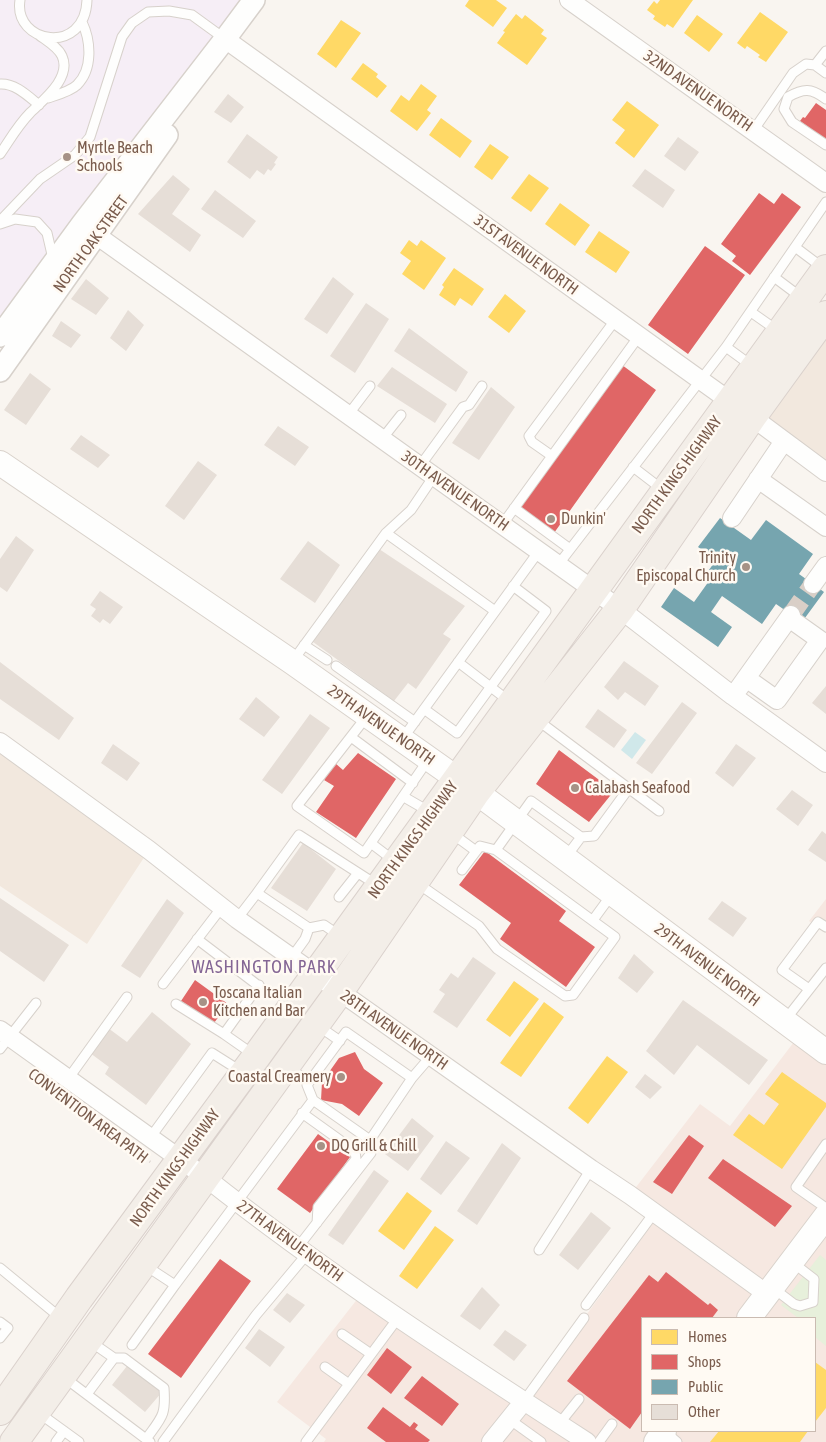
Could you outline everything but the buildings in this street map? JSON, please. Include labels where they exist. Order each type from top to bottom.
[{"type":"main road","name":"NORTH KINGS HIGHWAY","points":[[523,711],[594,590],[826,269]]},
{"type":"main road","name":"NORTH KINGS HIGHWAY","points":[[14,1442],[339,992],[406,872],[467,785],[523,711],[620,609],[752,417],[826,314]]},
{"type":"main road","name":"29TH AVENUE NORTH","points":[[0,463],[298,654],[367,716],[408,731],[429,759],[516,821],[826,1052]]},
{"type":"main road","name":"NORTH KINGS HIGHWAY","points":[[0,1411],[342,938],[369,880],[406,872]]},
{"type":"main road","points":[[750,1317],[826,1216]]},
{"type":"street","name":"NORTH OAK STREET","points":[[0,370],[90,230],[207,62],[254,0]]},
{"type":"street","name":"32ND AVENUE NORTH","points":[[569,0],[826,183]]},
{"type":"street","name":"31ST AVENUE NORTH","points":[[225,39],[701,380],[826,472]]},
{"type":"street","name":"NORTH OAK STREET","points":[[0,336],[54,262],[90,230]]},
{"type":"street","name":"30TH AVENUE NORTH","points":[[90,230],[594,590],[733,696],[826,763]]},
{"type":"street","points":[[732,518],[784,441]]},
{"type":"street","points":[[758,479],[826,527]]},
{"type":"street","points":[[813,584],[826,566]]},
{"type":"street","points":[[733,696],[790,616],[820,640],[777,700],[746,678]]},
{"type":"street","name":"28TH AVENUE NORTH","points":[[0,742],[149,850],[238,919],[339,992],[409,1039],[654,1213],[770,1291]]},
{"type":"street","name":"27TH AVENUE NORTH","points":[[3,1038],[68,1079],[398,1318],[587,1442]]},
{"type":"street","points":[[491,1442],[524,1401]]},
{"type":"lane","points":[[0,154],[28,115],[56,87],[64,66],[63,56],[55,46],[31,30],[25,23],[21,14],[20,0]]},
{"type":"lane","points":[[39,36],[58,38],[68,35],[82,22],[87,0]]},
{"type":"lane","points":[[0,222],[40,179],[75,155],[90,137],[122,37],[132,23],[148,12],[169,11],[192,15],[225,39]]},
{"type":"lane","points":[[42,102],[76,86],[85,73],[89,53],[87,32],[82,22]]},
{"type":"lane","points":[[815,65],[826,51]]},
{"type":"lane","points":[[754,131],[784,95],[793,73],[806,64],[815,65],[826,73]]},
{"type":"lane","points":[[0,84],[22,90],[42,102]]},
{"type":"lane","points":[[784,95],[801,90],[816,92],[826,100]]},
{"type":"lane","points":[[784,95],[784,110],[792,122],[826,145]]},
{"type":"lane","points":[[558,565],[726,347],[826,202]]},
{"type":"lane","points":[[0,222],[16,219],[37,222],[47,233],[54,262]]},
{"type":"lane","points":[[795,247],[826,269]]},
{"type":"lane","points":[[774,277],[804,300]]},
{"type":"lane","points":[[750,312],[780,332]]},
{"type":"lane","points":[[552,456],[532,442],[529,436],[616,319]]},
{"type":"lane","points":[[502,525],[639,336]]},
{"type":"lane","points":[[726,347],[754,368]]},
{"type":"lane","points":[[348,415],[370,386]]},
{"type":"lane","points":[[327,660],[298,654],[386,533],[411,510],[427,471],[463,407],[469,405],[482,386]]},
{"type":"lane","points":[[382,439],[401,415]]},
{"type":"lane","points":[[633,468],[665,492]]},
{"type":"lane","points":[[514,508],[570,549]]},
{"type":"lane","points":[[386,533],[495,611]]},
{"type":"lane","points":[[336,666],[408,731],[539,551]]},
{"type":"lane","points":[[424,709],[457,733],[546,611],[513,586]]},
{"type":"lane","points":[[458,662],[659,811]]},
{"type":"lane","points":[[367,716],[297,806],[364,853],[429,759]]},
{"type":"lane","points":[[351,737],[413,784]]},
{"type":"lane","points":[[496,850],[531,801],[580,837],[594,836],[629,788]]},
{"type":"lane","points":[[404,796],[476,851]]},
{"type":"lane","points":[[238,919],[299,835],[369,880],[339,897]]},
{"type":"lane","points":[[565,858],[580,837]]},
{"type":"lane","points":[[372,844],[406,872],[479,926],[497,949],[565,996],[573,995],[615,937],[496,850],[480,846],[462,870]]},
{"type":"lane","points":[[257,893],[309,928],[324,925],[342,938]]},
{"type":"lane","points":[[593,920],[612,894]]},
{"type":"lane","points":[[162,984],[222,907]]},
{"type":"lane","points":[[809,989],[782,970],[818,922],[826,927]]},
{"type":"lane","points":[[292,957],[305,938],[309,928]]},
{"type":"lane","points":[[197,939],[260,985],[268,993],[299,998]]},
{"type":"lane","points":[[784,1022],[826,968]]},
{"type":"lane","points":[[224,1034],[260,985]]},
{"type":"lane","points":[[68,1079],[127,997]]},
{"type":"lane","points":[[3,1038],[36,1003]]},
{"type":"lane","points":[[176,1004],[224,1034],[250,1065]]},
{"type":"lane","points":[[316,1024],[340,1041]]},
{"type":"lane","points":[[370,1140],[312,1100],[307,1085],[309,1082],[346,1032],[412,1078]]},
{"type":"lane","points":[[150,1138],[212,1053],[250,1065]]},
{"type":"lane","points":[[163,1442],[302,1250],[317,1223],[372,1153],[370,1140],[412,1078],[431,1056]]},
{"type":"lane","points":[[285,1066],[309,1082]]},
{"type":"lane","points":[[132,1345],[312,1100]]},
{"type":"lane","points":[[302,1113],[355,1151],[356,1159],[318,1207],[317,1223]]},
{"type":"lane","points":[[826,1144],[796,1187],[826,1208]]},
{"type":"lane","points":[[539,1250],[591,1169]]},
{"type":"lane","points":[[586,1305],[654,1213]]},
{"type":"lane","points":[[770,1291],[800,1306],[813,1302],[814,1279],[792,1262]]},
{"type":"lane","points":[[143,1264],[175,1285]]},
{"type":"lane","points":[[0,1268],[64,1320]]},
{"type":"lane","points":[[306,1442],[398,1318]]},
{"type":"lane","points":[[524,1401],[584,1318]]},
{"type":"lane","points":[[0,1338],[4,1325]]},
{"type":"lane","points":[[342,1334],[371,1354]]},
{"type":"lane","points":[[63,1376],[148,1440],[163,1416],[165,1404],[164,1388],[124,1358],[114,1358],[89,1340]]},
{"type":"lane","points":[[86,1394],[114,1358]]},
{"type":"lane","points":[[325,1367],[349,1384]]},
{"type":"lane","points":[[560,1424],[579,1399]]},
{"type":"lane","points":[[37,1411],[79,1442]]},
{"type":"lane","points":[[509,1419],[541,1442]]},
{"type":"lane","points":[[599,1442],[612,1424]]},
{"type":"lane","points":[[56,1442],[64,1431]]},
{"type":"lane","points":[[665,1432],[677,1442]]},
{"type":"path","name":"CONVENTION AREA PATH","points":[[39,1079],[156,1167],[181,1160]]},
{"type":"shaded area","name":"Myrtle Beach Schools","points":[[0,0],[254,0],[0,336]]},
{"type":"shaded area","points":[[826,315],[826,472],[752,417]]},
{"type":"shaded area","points":[[0,742],[149,850],[87,944],[0,886]]},
{"type":"shaded area","points":[[826,899],[826,933],[809,921]]},
{"type":"shaded area","points":[[800,1034],[826,1041],[826,1442],[324,1442],[326,1439],[277,1402],[362,1293],[524,1401],[658,1216],[630,1195],[700,1104],[730,1126]]},
{"type":"green space","points":[[820,1255],[826,1260],[826,1346],[816,1338],[816,1317],[797,1317],[781,1305]]},
{"type":"water","points":[[635,732],[646,740],[632,759],[621,750]]},
{"type":"tunnel","points":[[791,615],[813,584]]},
{"type":"place","name":"Myrtle Beach Schools","points":[[67,157]]},
{"type":"place","name":"Dunkin'","points":[[551,519]]},
{"type":"place","name":"Trinity Episcopal Church","points":[[746,567]]},
{"type":"place","name":"Calabash Seafood","points":[[575,788]]},
{"type":"place","name":"Toscana Italian Kitchen and Bar","points":[[203,1002]]},
{"type":"place","name":"Coastal Creamery","points":[[341,1077]]},
{"type":"place","name":"DQ Grill & Chill","points":[[321,1146]]},
{"type":"district","name":"WASHINGTON PARK","points":[[264,967]]}]
